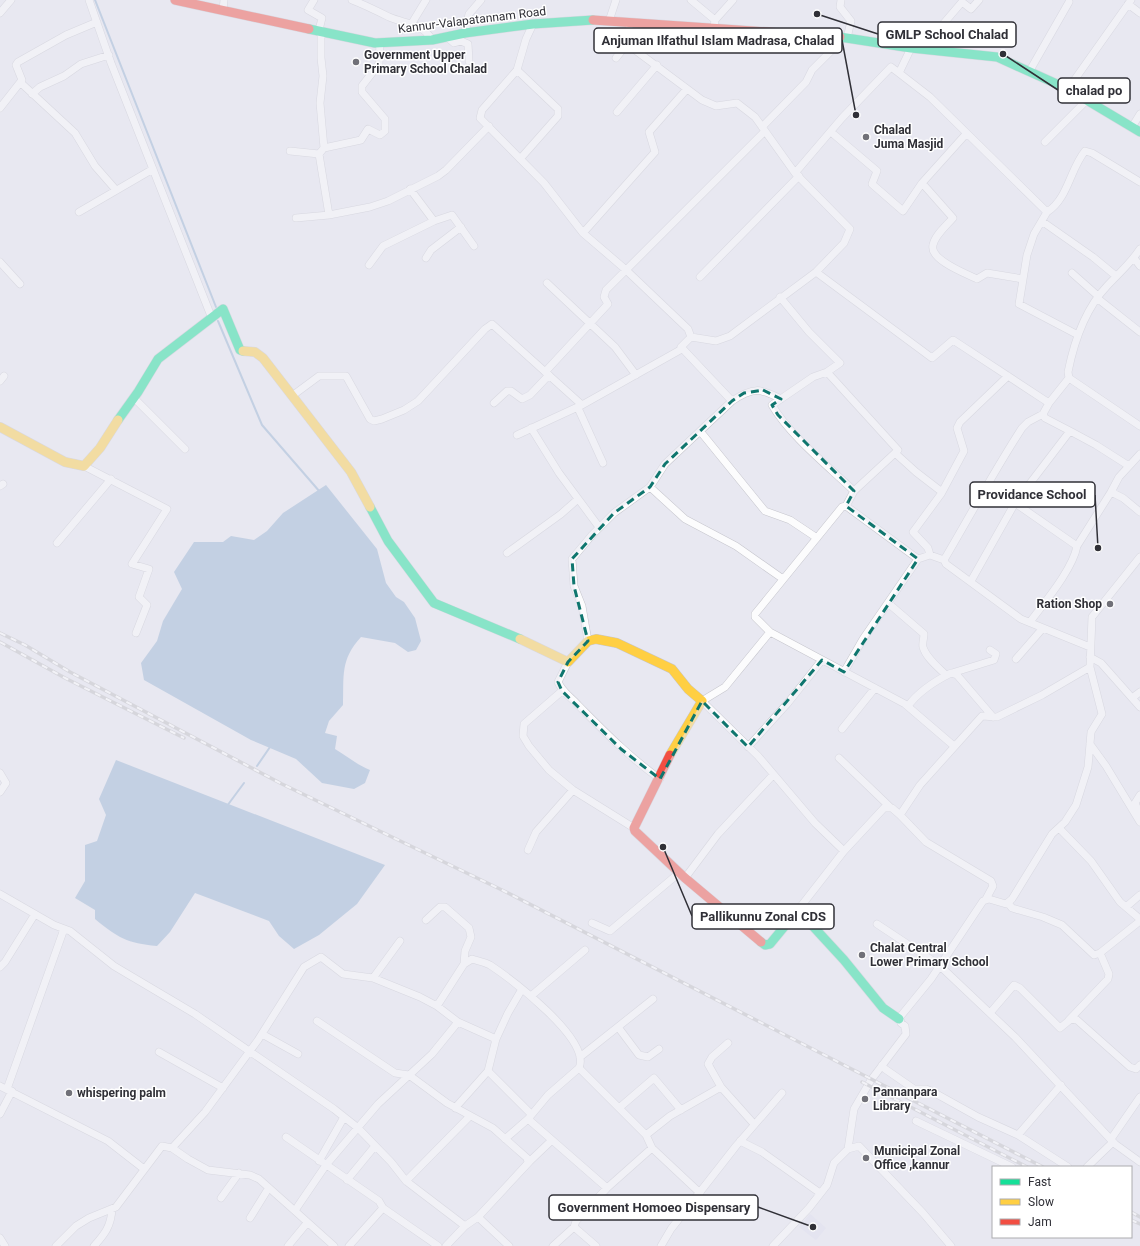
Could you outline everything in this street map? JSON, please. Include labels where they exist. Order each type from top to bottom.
[{"type":"street","points":[[0,13],[11,0]]},
{"type":"street","points":[[89,0],[211,316]]},
{"type":"street","name":"Kannur-Valapatannam Road","points":[[175,0],[320,31],[380,42],[432,40],[465,33],[533,24],[591,20],[714,24],[842,37],[911,48],[997,57],[1068,89],[1140,132]]},
{"type":"street","points":[[223,10],[224,0]]},
{"type":"street","points":[[314,0],[308,10],[322,18],[320,31],[323,76],[320,103],[321,151],[329,215]]},
{"type":"street","points":[[352,0],[390,18],[412,23],[424,30],[432,40]]},
{"type":"street","points":[[412,23],[426,0]]},
{"type":"street","points":[[465,33],[469,14],[481,0]]},
{"type":"street","points":[[609,21],[616,0]]},
{"type":"street","points":[[691,0],[714,24],[733,0]]},
{"type":"street","points":[[494,403],[506,391],[511,391],[522,399],[530,395],[579,335],[591,324],[608,304],[604,297],[606,290],[763,129],[806,82],[812,70],[836,46],[851,21],[840,7],[841,0]]},
{"type":"street","points":[[928,49],[944,23],[962,2],[971,9],[979,0]]},
{"type":"street","points":[[1029,72],[1069,2]]},
{"type":"street","points":[[1068,89],[1130,2],[1140,13]]},
{"type":"street","points":[[0,108],[21,82],[22,77],[16,65],[18,62],[66,35],[97,22]]},
{"type":"street","points":[[616,58],[628,44],[630,22]]},
{"type":"street","points":[[533,24],[526,39],[517,70],[480,114],[480,118],[544,183],[583,233],[625,269],[688,330],[691,337]]},
{"type":"street","points":[[446,37],[454,43],[466,41],[468,44],[469,61]]},
{"type":"street","points":[[290,151],[321,151],[361,140],[368,129],[380,135],[384,131],[385,119],[362,92],[362,86],[379,64],[380,42]]},
{"type":"street","points":[[628,44],[686,90],[702,100],[716,106],[737,103],[755,117],[797,174],[850,229],[844,243],[816,272],[780,297],[730,336],[716,341],[691,337]]},
{"type":"street","points":[[899,72],[911,48]]},
{"type":"street","points":[[32,94],[40,87],[64,76],[81,64],[109,55]]},
{"type":"street","points":[[617,112],[656,65]]},
{"type":"street","points":[[700,277],[797,174],[857,101],[891,67],[930,98],[1047,212]]},
{"type":"street","points":[[517,70],[558,109],[558,116],[520,159]]},
{"type":"street","points":[[21,82],[75,133],[95,166],[116,190]]},
{"type":"street","points":[[583,233],[655,152],[649,132],[686,90]]},
{"type":"street","points":[[1045,142],[1086,101]]},
{"type":"street","points":[[1132,127],[1140,114]]},
{"type":"street","points":[[296,218],[329,215],[370,207],[388,201],[446,170],[489,126]]},
{"type":"street","points":[[831,132],[877,171],[872,184],[903,211],[922,183],[966,134]]},
{"type":"street","points":[[1078,335],[1019,304],[1019,294],[1023,279],[1026,255],[1034,234],[1043,222],[1047,212],[1053,208],[1059,199],[1085,151],[1092,153],[1140,182]]},
{"type":"street","points":[[79,212],[153,169]]},
{"type":"street","points":[[922,183],[953,218],[937,237],[932,246],[934,253],[950,266],[977,279],[987,273],[1023,279]]},
{"type":"street","points":[[410,189],[434,221]]},
{"type":"street","points":[[369,265],[383,246],[434,221],[452,215],[474,246]]},
{"type":"street","points":[[1043,222],[1093,257],[1116,276]]},
{"type":"street","points":[[426,258],[431,250],[461,227]]},
{"type":"street","points":[[1140,249],[1134,258],[1097,297],[1078,335],[1068,372],[1069,378],[1140,426]]},
{"type":"street","points":[[1134,258],[1140,266]]},
{"type":"street","points":[[0,262],[20,284]]},
{"type":"street","points":[[816,272],[932,358],[953,340],[1049,403]]},
{"type":"street","points":[[1072,273],[1097,297],[1140,332]]},
{"type":"street","points":[[547,283],[615,347],[636,375]]},
{"type":"street","points":[[780,297],[809,332],[840,363],[827,372],[813,377],[772,405],[778,415],[854,491]]},
{"type":"street","points":[[84,466],[100,448],[158,359],[211,316],[223,309],[240,350],[255,352],[264,358],[351,472],[388,541],[434,603],[489,625],[568,662]]},
{"type":"street","points":[[292,396],[319,376],[346,376],[370,419],[374,421],[382,419],[418,401],[485,329],[492,324],[580,406],[602,463]]},
{"type":"street","points":[[517,435],[580,406],[636,375],[680,350],[691,337]]},
{"type":"street","points":[[681,347],[732,401]]},
{"type":"street","points":[[827,372],[898,450],[854,491],[846,506],[842,507],[755,614],[755,617],[770,632],[908,706],[954,746]]},
{"type":"street","points":[[930,555],[928,548],[913,532],[942,492],[964,451],[957,428],[960,422],[1008,376]]},
{"type":"street","points":[[944,560],[988,487],[992,474],[1022,428],[1028,422],[1043,414],[1049,403],[1069,378]]},
{"type":"street","points":[[588,641],[582,606],[574,586],[572,559],[614,513],[650,487],[665,464],[732,401],[744,393],[762,390],[781,399]]},
{"type":"street","points":[[134,398],[185,449]]},
{"type":"street","points":[[1043,414],[1049,421],[1096,444],[1129,466]]},
{"type":"street","points":[[0,427],[22,441],[46,451],[70,465],[84,466],[167,509],[132,564],[149,569],[139,597],[148,604],[136,633]]},
{"type":"street","points":[[531,428],[559,473],[599,528]]},
{"type":"street","points":[[700,431],[764,511],[790,520],[817,538]]},
{"type":"street","points":[[971,581],[1015,503],[1070,431]]},
{"type":"street","points":[[895,453],[916,472],[942,492]]},
{"type":"street","points":[[1030,622],[1076,554],[1077,546],[1119,477],[1140,454]]},
{"type":"street","points":[[57,543],[111,479]]},
{"type":"street","points":[[650,487],[685,520],[736,546],[783,579]]},
{"type":"street","points":[[988,487],[1015,503],[1077,546]]},
{"type":"street","points":[[1111,492],[1123,498],[1140,512]]},
{"type":"street","points":[[507,553],[561,514],[578,499]]},
{"type":"street","points":[[846,506],[918,559]]},
{"type":"street","points":[[844,672],[863,639],[918,559],[930,555],[944,560],[946,564],[1021,619],[1090,647]]},
{"type":"street","points":[[1008,903],[1052,834],[1065,822],[1076,804],[1088,767],[1091,732],[1102,714],[1090,667],[1092,617],[1140,557]]},
{"type":"street","points":[[888,603],[924,634],[922,646],[924,650],[949,674],[957,675],[993,717]]},
{"type":"street","points":[[1016,659],[1042,628]]},
{"type":"street","points":[[634,828],[660,779],[678,740],[702,701],[725,687],[770,632]]},
{"type":"street","points":[[660,779],[621,749],[577,704],[562,691],[558,682],[568,662],[588,641],[596,640],[617,643],[663,664],[681,678],[688,689],[748,747],[815,824],[844,851]]},
{"type":"street","points":[[908,706],[914,698],[930,684],[949,674],[994,660],[996,654],[990,650]]},
{"type":"street","points":[[1090,657],[1101,663],[1140,707]]},
{"type":"street","points":[[748,747],[787,704],[822,660]]},
{"type":"street","points":[[900,815],[920,785],[982,716],[997,717],[1042,695],[1090,667]]},
{"type":"street","points":[[842,728],[874,688]]},
{"type":"street","points":[[562,691],[524,724],[523,736],[529,746],[549,770],[573,790],[634,828],[682,876],[764,945],[770,944],[844,851],[884,808],[890,807]]},
{"type":"street","points":[[1132,698],[1140,692]]},
{"type":"street","points":[[1090,744],[1106,766],[1140,822]]},
{"type":"street","points":[[839,758],[900,815],[926,842],[991,881],[993,886],[986,899],[939,965],[931,979],[899,1019]]},
{"type":"street","points":[[0,773],[6,783],[0,792]]},
{"type":"street","points":[[592,923],[610,931],[682,876],[772,775]]},
{"type":"street","points":[[528,850],[536,832],[573,790]]},
{"type":"street","points":[[1140,795],[1135,804],[1140,814]]},
{"type":"street","points":[[986,899],[1008,903],[1012,908],[1043,917],[1062,925],[1094,955],[1100,953],[1140,920],[1120,902],[1091,861],[1059,828]]},
{"type":"street","points":[[0,894],[35,914],[70,931],[114,966],[195,1014],[344,1117],[358,1128],[406,1181],[465,1226]]},
{"type":"street","points":[[1126,907],[1140,896]]},
{"type":"street","points":[[426,920],[440,907],[445,907],[469,928],[471,937],[465,952],[464,964]]},
{"type":"street","points":[[798,910],[844,960],[884,1008],[899,1019],[905,1026],[906,1034],[870,1080],[854,1109],[848,1149]]},
{"type":"street","points":[[0,967],[5,962],[35,914]]},
{"type":"street","points":[[878,924],[939,965],[990,1013],[1061,1085],[1112,1140],[1140,1162]]},
{"type":"street","points":[[0,1114],[10,1090],[64,929]]},
{"type":"street","points":[[373,978],[400,941]]},
{"type":"street","points":[[531,996],[585,950]]},
{"type":"street","points":[[1068,1022],[1108,979],[1109,974],[1100,953]]},
{"type":"street","points":[[172,1148],[205,1112],[223,1088],[262,1034],[304,967],[309,962],[320,957],[343,974],[373,978],[437,1006],[458,1022],[496,1039]]},
{"type":"street","points":[[437,1006],[464,964],[472,959],[488,964],[540,1003],[572,1039],[580,1057],[581,1062],[579,1068],[548,1095],[530,1116],[505,1140]]},
{"type":"street","points":[[990,1013],[1014,985],[1020,988],[1060,1028],[1071,1019],[1078,1020],[1130,1067],[1136,1068],[1140,1065]]},
{"type":"street","points":[[455,1108],[488,1071],[496,1039],[508,1013],[522,989]]},
{"type":"street","points":[[580,1057],[653,999]]},
{"type":"street","points":[[317,1021],[395,1073],[409,1075],[455,1108],[493,1128],[526,1158],[528,1162],[530,1161]]},
{"type":"street","points":[[295,1211],[326,1166],[378,1104],[432,1054],[458,1022]]},
{"type":"street","points":[[618,1027],[640,1055],[648,1057],[659,1049]]},
{"type":"street","points":[[262,1034],[298,1054]]},
{"type":"street","points":[[728,1043],[712,1057],[708,1064],[721,1087],[754,1124]]},
{"type":"street","points":[[159,1052],[223,1088]]},
{"type":"street","points":[[882,1065],[885,1069],[914,1089],[926,1089],[933,1092],[978,1117],[1018,1135],[1066,1166]]},
{"type":"street","points":[[579,1068],[646,1136],[652,1148],[700,1193]]},
{"type":"street","points":[[488,1071],[552,1140],[607,1188]]},
{"type":"street","points":[[619,1108],[654,1078],[681,1110]]},
{"type":"street","points":[[1018,1135],[1061,1085]]},
{"type":"street","points":[[0,1086],[108,1141],[144,1169]]},
{"type":"street","points":[[646,1136],[681,1110],[721,1087]]},
{"type":"street","points":[[662,1246],[671,1229],[740,1141],[782,1094]]},
{"type":"street","points":[[1088,1166],[1112,1140],[1140,1097]]},
{"type":"street","points":[[406,1181],[470,1116]]},
{"type":"street","points":[[319,1161],[344,1117]]},
{"type":"street","points":[[916,1121],[1010,1166]]},
{"type":"street","points":[[286,1137],[326,1166],[379,1201],[383,1208],[438,1246]]},
{"type":"street","points":[[446,1246],[465,1226],[478,1217],[530,1161],[552,1140]]},
{"type":"street","points":[[740,1141],[762,1152],[820,1194]]},
{"type":"street","points":[[56,1246],[76,1226],[89,1218],[112,1209],[123,1200],[162,1146],[172,1148],[208,1170],[239,1173],[250,1175],[259,1179],[334,1246]]},
{"type":"street","points":[[347,1180],[375,1146]]},
{"type":"street","points":[[773,1246],[809,1208],[827,1185],[834,1163],[848,1149],[859,1146],[923,1213],[951,1246]]},
{"type":"street","points":[[553,1246],[574,1227],[576,1221],[607,1188],[652,1148]]},
{"type":"street","points":[[221,1198],[239,1173]]},
{"type":"street","points":[[250,1218],[268,1188]]},
{"type":"street","points":[[349,1246],[383,1208]]},
{"type":"street","points":[[94,1246],[107,1232],[111,1221],[112,1209]]},
{"type":"street","points":[[478,1217],[509,1246]]},
{"type":"street","points":[[288,1246],[308,1223]]},
{"type":"street","points":[[574,1227],[596,1246]]},
{"type":"street","points":[[0,1238],[6,1246]]},
{"type":"highlighted area","points":[[763,390],[781,399],[772,405],[778,415],[854,491],[846,506],[918,559],[844,672],[822,660],[748,747],[702,701],[660,779],[621,749],[562,691],[558,682],[568,662],[588,641],[574,586],[572,559],[614,513],[650,487],[665,464],[732,401],[744,393]]},
{"type":"shaded area","points":[[810,1214],[826,1228],[816,1240],[799,1227]]},
{"type":"water","points":[[326,485],[377,549],[386,583],[396,597],[404,602],[415,618],[421,641],[416,650],[408,652],[395,643],[361,637],[349,653],[344,669],[343,705],[329,721],[325,733],[337,736],[335,749],[356,763],[370,770],[365,783],[354,789],[322,783],[296,759],[251,740],[144,680],[141,663],[157,641],[163,621],[182,589],[174,572],[194,542],[223,542],[231,536],[254,540],[267,531],[283,513]]},
{"type":"water","points":[[116,760],[385,865],[357,904],[319,935],[294,949],[279,936],[269,921],[195,893],[170,932],[157,946],[130,941],[110,931],[95,919],[95,910],[75,898],[85,881],[85,845],[97,841],[106,815],[99,799]]},
{"type":"waterway","points":[[95,0],[216,307]]},
{"type":"waterway","points":[[218,321],[262,425],[320,492]]},
{"type":"waterway","points":[[257,766],[270,747]]},
{"type":"waterway","points":[[227,806],[244,783]]},
{"type":"railway","points":[[0,633],[25,645],[70,672],[282,784],[504,891],[1041,1166]]},
{"type":"railway","points":[[0,642],[65,678],[184,738]]},
{"type":"railway","points":[[862,1082],[1025,1166]]},
{"type":"railway","points":[[1132,1213],[1140,1217]]},
{"type":"railway","points":[[1132,1220],[1140,1224]]},
{"type":"traffic: fast","points":[[309,29],[375,43],[432,40],[465,33],[533,24],[593,20]]},
{"type":"traffic: fast","points":[[840,37],[911,48],[997,57],[1068,89],[1140,132]]},
{"type":"traffic: fast","points":[[118,420],[138,392],[158,359],[223,309],[240,350],[243,351]]},
{"type":"traffic: fast","points":[[370,507],[388,541],[434,603],[520,639]]},
{"type":"traffic: fast","points":[[761,942],[765,945],[770,944],[798,910],[844,960],[883,1008],[899,1019]]},
{"type":"traffic: slow","points":[[243,351],[255,352],[263,358],[351,472],[370,507]]},
{"type":"traffic: slow","points":[[0,427],[65,462],[84,466],[100,448],[118,420]]},
{"type":"traffic: slow","points":[[520,639],[568,662],[588,641],[596,639],[617,643],[672,669],[688,689],[702,701],[670,755]]},
{"type":"traffic: jam","points":[[175,0],[309,29]]},
{"type":"traffic: jam","points":[[593,20],[840,37]]},
{"type":"traffic: jam","points":[[670,755],[634,828],[635,831],[685,878],[761,942]]},
{"type":"place","name":"GMLP School Chalad","points":[[817,14]]},
{"type":"place","name":"chalad po","points":[[1003,54]]},
{"type":"place","name":"Government Upper Primary School Chalad","points":[[356,62]]},
{"type":"place","name":"Anjuman Ilfathul Islam Madrasa, Chalad","points":[[856,115]]},
{"type":"place","name":"Chalad Juma Masjid","points":[[866,137]]},
{"type":"place","name":"Providance School","points":[[1098,548]]},
{"type":"place","name":"Ration Shop","points":[[1110,604]]},
{"type":"place","name":"Pallikunnu Zonal CDS","points":[[663,847]]},
{"type":"place","name":"Chalat Central Lower Primary School","points":[[862,955]]},
{"type":"place","name":"whispering palm","points":[[69,1093]]},
{"type":"place","name":"Pannanpara Library","points":[[865,1099]]},
{"type":"place","name":"Municipal Zonal Office ,kannur","points":[[866,1158]]},
{"type":"place","name":"Government Homoeo Dispensary","points":[[813,1227]]}]
